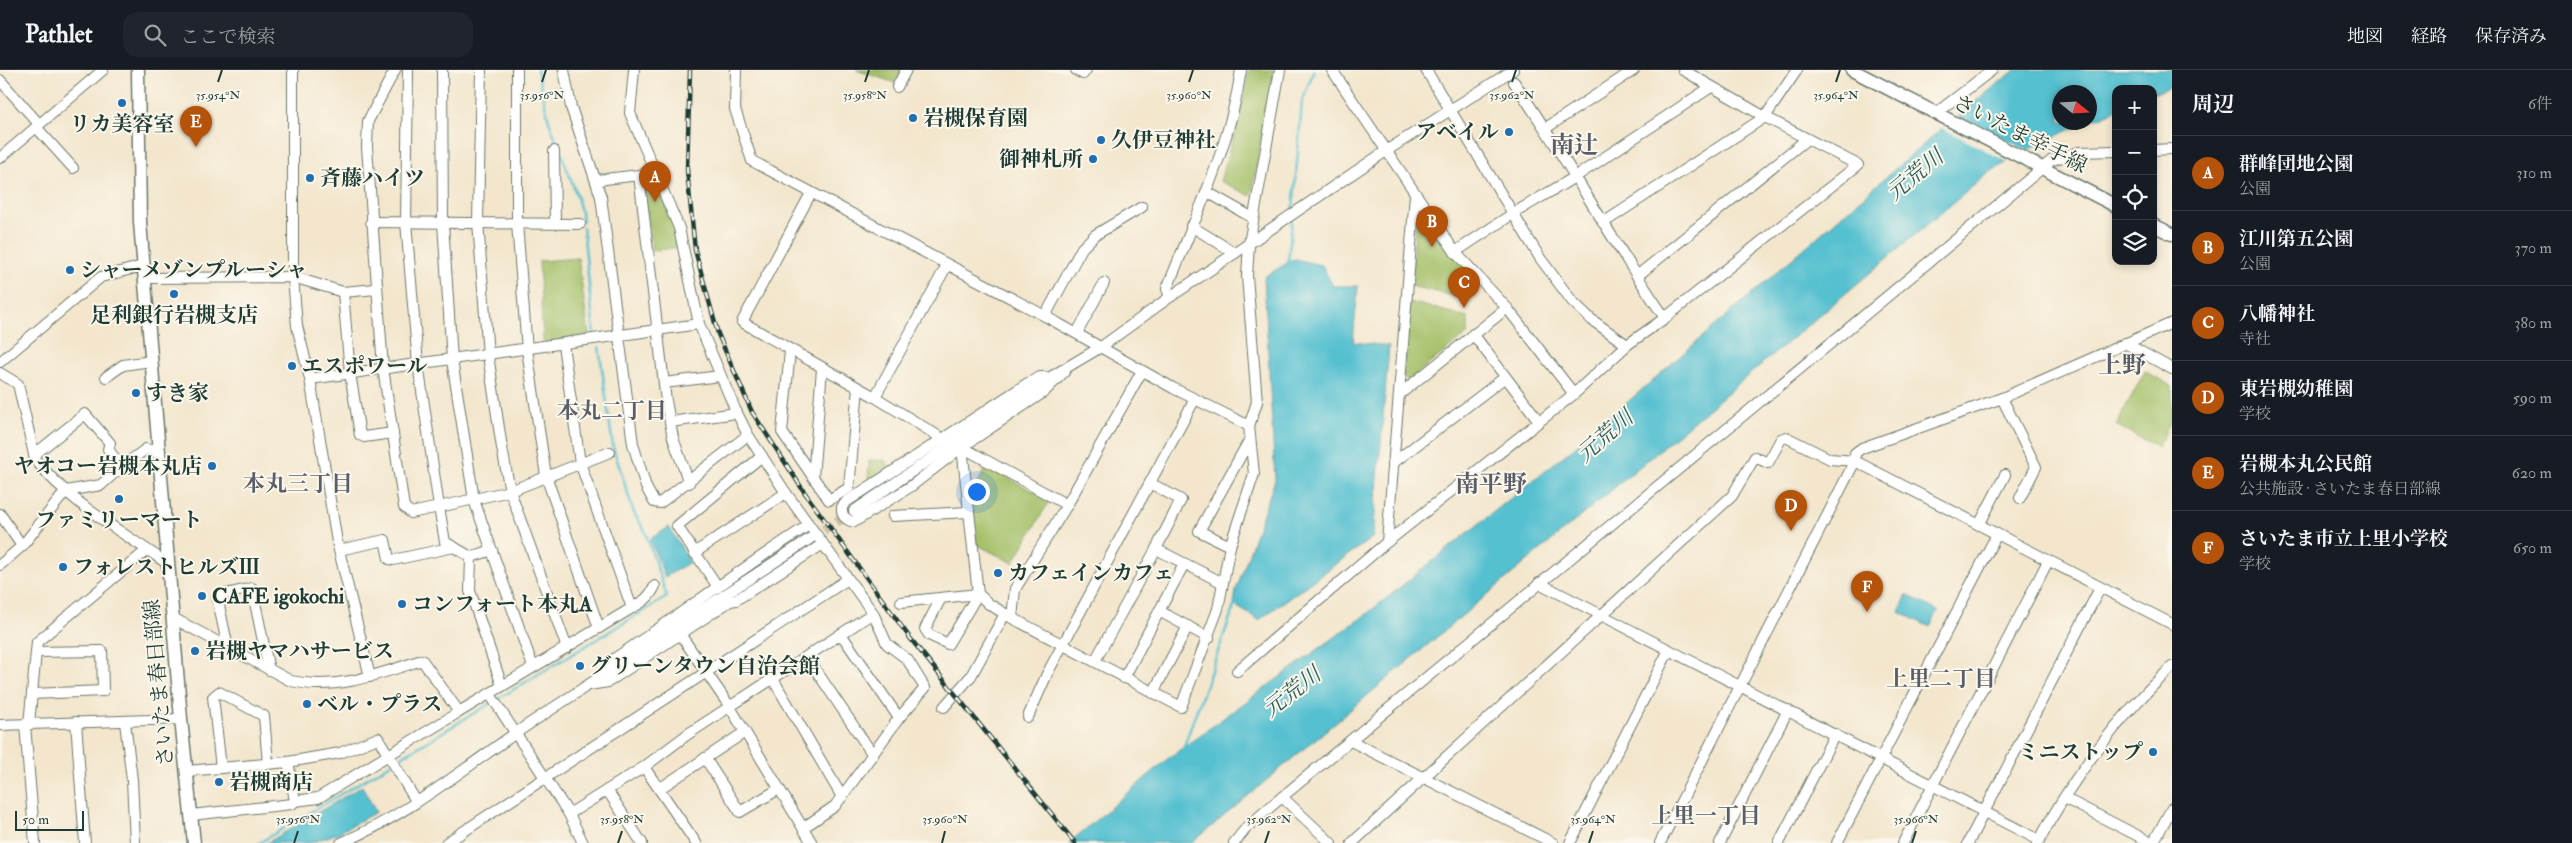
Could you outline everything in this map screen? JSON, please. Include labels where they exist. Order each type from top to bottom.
[{"type":"main road","name":"さいたま春日部線","points":[[138,70],[140,222],[181,720],[194,843]]},
{"type":"main road","name":"さいたま幸手線","points":[[1852,70],[2112,204]]},
{"type":"main road","points":[[2157,227],[2172,234]]},
{"type":"street","points":[[2,152],[38,126],[102,70]]},
{"type":"street","points":[[293,70],[293,278],[298,326],[310,379],[339,550],[370,677]]},
{"type":"street","points":[[395,70],[368,121],[367,147],[383,368],[404,507],[411,513],[510,491],[610,452]]},
{"type":"street","points":[[408,70],[406,222],[418,364],[445,542],[471,557],[492,550]]},
{"type":"street","points":[[442,70],[443,223],[452,360],[474,500],[533,667]]},
{"type":"street","points":[[481,70],[478,222],[488,355],[510,491],[567,648]]},
{"type":"street","points":[[517,70],[517,223],[527,350],[546,476],[599,628]]},
{"type":"street","points":[[564,70],[570,107],[597,180],[633,444],[646,487],[654,502],[660,503],[689,483],[748,435]]},
{"type":"street","points":[[634,70],[630,113],[679,228],[699,324],[737,413],[748,435],[786,493],[873,613],[888,644],[907,659],[925,688],[899,718],[835,806],[803,828]]},
{"type":"street","points":[[736,70],[735,109],[752,161],[1046,316],[1142,371],[1249,426]]},
{"type":"street","points":[[897,87],[906,70]]},
{"type":"street","points":[[1076,70],[1084,74],[1086,70]]},
{"type":"street","points":[[1170,297],[1167,290],[1207,192],[1231,122],[1241,70]]},
{"type":"street","points":[[902,602],[978,594],[1009,616],[1181,707],[1209,638],[1230,546],[1254,474],[1249,426],[1257,402],[1247,276],[1248,244],[1280,70]]},
{"type":"street","points":[[1332,70],[1455,252],[1507,308],[1574,394]]},
{"type":"street","points":[[1426,70],[1540,258],[1572,301],[1592,320],[1627,345]]},
{"type":"street","points":[[854,511],[1049,378],[1101,347],[1170,297],[1386,151],[1513,70]]},
{"type":"street","points":[[1546,128],[1634,70]]},
{"type":"street","points":[[1237,671],[1387,542],[1574,394],[1627,345],[1666,318],[1858,165],[1765,117],[1683,70]]},
{"type":"street","points":[[1603,223],[1765,117],[1797,70]]},
{"type":"street","points":[[1939,116],[1986,71]]},
{"type":"street","points":[[0,80],[73,168]]},
{"type":"street","points":[[1514,82],[1546,128],[1636,276],[1666,318]]},
{"type":"street","points":[[1455,252],[1514,213],[1575,177],[1711,86]]},
{"type":"street","points":[[1636,276],[1807,139]]},
{"type":"street","points":[[2157,150],[2172,149]]},
{"type":"street","points":[[554,151],[555,223]]},
{"type":"street","points":[[1234,843],[1247,827],[1282,797],[2040,167],[2069,154],[2112,151]]},
{"type":"street","points":[[597,180],[656,172]]},
{"type":"street","points":[[639,175],[670,422],[673,438],[689,483]]},
{"type":"street","points":[[1207,192],[1253,218]]},
{"type":"street","points":[[811,193],[742,322],[822,369],[875,397],[943,439]]},
{"type":"street","points":[[1387,542],[1415,195]]},
{"type":"street","points":[[1046,316],[1082,248],[1095,235],[1142,207]]},
{"type":"street","points":[[372,222],[580,224]]},
{"type":"street","points":[[1192,226],[1235,253]]},
{"type":"street","points":[[875,397],[948,265]]},
{"type":"street","points":[[0,362],[101,277],[144,272],[293,278],[343,292],[376,289]]},
{"type":"street","points":[[1077,333],[1104,283]]},
{"type":"street","points":[[343,292],[350,373],[360,435],[364,438],[392,433]]},
{"type":"street","points":[[1400,394],[1507,308]]},
{"type":"street","points":[[1660,843],[1855,462],[1855,453],[1862,448],[2002,398],[2172,323]]},
{"type":"street","points":[[310,379],[563,345],[699,324]]},
{"type":"street","points":[[1473,334],[1504,378],[1539,422]]},
{"type":"street","points":[[2125,343],[2172,369]]},
{"type":"street","points":[[563,345],[580,463],[632,608]]},
{"type":"street","points":[[790,350],[782,432],[829,500],[849,488],[858,388]]},
{"type":"street","points":[[106,378],[123,365],[151,361]]},
{"type":"street","points":[[1049,378],[1040,377],[1028,383],[846,502],[842,507],[842,513],[847,520],[854,522],[910,487],[962,448],[1044,392],[1058,380],[1071,364]]},
{"type":"street","points":[[813,477],[822,369]]},
{"type":"street","points":[[944,707],[971,676],[1009,616],[1015,589],[1067,505],[1142,371]]},
{"type":"street","points":[[0,373],[18,384],[34,455],[42,468],[66,491],[168,564]]},
{"type":"street","points":[[664,383],[720,376]]},
{"type":"street","points":[[1394,463],[1504,378]]},
{"type":"street","points":[[2002,398],[2036,467],[2020,498]]},
{"type":"street","points":[[1028,717],[1047,674],[1195,399]]},
{"type":"street","points":[[670,422],[737,413]]},
{"type":"street","points":[[34,455],[85,414],[110,443],[108,449],[121,466]]},
{"type":"street","points":[[1352,843],[1732,496],[1755,457],[1768,463],[1781,440],[1786,437],[1830,459],[1855,462],[2172,624]]},
{"type":"street","points":[[1230,546],[1199,531],[1251,439]]},
{"type":"street","points":[[962,448],[1067,505]]},
{"type":"street","points":[[941,598],[925,629],[929,635],[948,644],[978,594],[962,448]]},
{"type":"street","points":[[0,565],[22,546],[66,491],[101,485],[121,466],[146,449],[160,452]]},
{"type":"street","points":[[718,587],[677,526],[762,456]]},
{"type":"street","points":[[1979,525],[2005,475]]},
{"type":"street","points":[[1095,661],[1182,500],[1150,483]]},
{"type":"street","points":[[694,553],[786,493]]},
{"type":"street","points":[[893,516],[969,512]]},
{"type":"street","points":[[0,514],[22,546]]},
{"type":"street","points":[[577,692],[602,667],[809,525]]},
{"type":"street","points":[[1837,843],[1997,534]]},
{"type":"street","points":[[341,843],[357,836],[416,801],[586,686],[811,538]]},
{"type":"street","points":[[339,550],[385,540],[389,559],[393,560],[454,547]]},
{"type":"street","points":[[586,686],[608,682],[680,634],[823,544]]},
{"type":"street","points":[[1156,549],[1223,583]]},
{"type":"street","points":[[35,843],[27,724],[37,642],[147,550]]},
{"type":"street","points":[[471,557],[470,591],[502,686]]},
{"type":"street","points":[[1903,843],[2048,560]]},
{"type":"street","points":[[1124,678],[1184,564]]},
{"type":"street","points":[[446,843],[848,579]]},
{"type":"street","points":[[1539,583],[1835,734],[2039,842],[2064,798],[2106,739],[2172,667]]},
{"type":"street","points":[[191,815],[292,804],[295,801],[318,798],[392,760],[459,712],[644,602],[655,586]]},
{"type":"street","points":[[228,648],[217,596],[252,588],[269,670]]},
{"type":"street","points":[[1968,843],[2100,588]]},
{"type":"street","points":[[1160,611],[1209,638]]},
{"type":"street","points":[[569,814],[873,613]]},
{"type":"street","points":[[173,618],[291,682],[314,685],[339,684],[370,677],[422,660],[459,712]]},
{"type":"street","points":[[1152,693],[1188,626]]},
{"type":"street","points":[[680,634],[730,707],[812,843]]},
{"type":"street","points":[[841,634],[899,718]]},
{"type":"street","points":[[1570,843],[1670,650]]},
{"type":"street","points":[[32,694],[103,692],[102,651],[36,652]]},
{"type":"street","points":[[807,657],[873,755]]},
{"type":"street","points":[[772,679],[842,797]]},
{"type":"street","points":[[221,768],[213,697],[219,692],[264,716],[268,764]]},
{"type":"street","points":[[493,699],[569,814],[584,843]]},
{"type":"street","points":[[1720,843],[1788,710]]},
{"type":"street","points":[[0,725],[181,720]]},
{"type":"street","points":[[76,722],[85,843]]},
{"type":"street","points":[[125,722],[132,780],[135,843]]},
{"type":"street","points":[[659,788],[745,732]]},
{"type":"street","points":[[1779,843],[1835,734]]},
{"type":"street","points":[[187,771],[288,762],[340,753],[378,738],[416,801]]},
{"type":"street","points":[[1351,741],[1553,843]]},
{"type":"street","points":[[705,758],[740,812],[779,789]]},
{"type":"street","points":[[288,762],[295,801]]},
{"type":"street","points":[[644,766],[696,843]]},
{"type":"street","points":[[607,790],[642,843]]},
{"type":"street","points":[[1282,797],[1331,843]]},
{"type":"street","points":[[2064,798],[2153,843],[2172,808]]},
{"type":"green space","points":[[856,70],[902,70],[896,83]]},
{"type":"green space","points":[[1249,70],[1274,70],[1251,196],[1220,181],[1240,114]]},
{"type":"green space","points":[[654,178],[673,224],[679,247],[652,251],[643,179]]},
{"type":"green space","points":[[1424,212],[1475,281],[1470,300],[1411,286],[1416,213]]},
{"type":"green space","points":[[578,258],[589,336],[543,342],[539,261]]},
{"type":"green space","points":[[1409,302],[1468,317],[1468,333],[1409,380],[1403,377]]},
{"type":"green space","points":[[2145,371],[2172,386],[2172,420],[2157,447],[2116,425]]},
{"type":"green space","points":[[869,460],[885,460],[889,468],[868,481]]},
{"type":"green space","points":[[987,467],[1050,500],[1013,563],[976,544],[971,495]]},
{"type":"water","name":"元荒川","points":[[2015,70],[2172,70],[2172,86],[2157,92],[2157,85],[2112,85],[2112,112],[2097,118],[2097,85],[2052,85],[2052,130],[2070,130],[2044,141],[1990,172],[1192,843],[1069,843],[1170,757],[1368,613],[1592,433],[1940,130]]},
{"type":"water","points":[[1294,259],[1322,265],[1333,286],[1358,286],[1353,342],[1389,346],[1373,537],[1259,620],[1234,605],[1236,590],[1275,480],[1264,277]]},
{"type":"water","points":[[669,527],[690,562],[665,577],[650,539]]},
{"type":"water","points":[[1907,595],[1938,611],[1930,627],[1899,612]]},
{"type":"water","points":[[362,786],[376,812],[336,834],[310,843],[267,843]]},
{"type":"pier","points":[[1956,115],[2030,152],[2010,163],[1940,127]]},
{"type":"waterway","points":[[537,70],[549,121],[577,196],[583,221]]},
{"type":"waterway","points":[[1293,211],[1302,102],[1314,70]]},
{"type":"waterway","points":[[1288,263],[1292,219]]},
{"type":"waterway","points":[[583,227],[594,334]]},
{"type":"waterway","points":[[496,700],[667,597],[645,531],[634,513],[613,447],[599,347]]},
{"type":"waterway","points":[[1183,749],[1235,604]]},
{"type":"waterway","points":[[395,761],[491,703]]},
{"type":"waterway","points":[[259,843],[391,764]]},
{"type":"tunnel","points":[[811,538],[851,513]]},
{"type":"railway","points":[[690,70],[687,170],[695,250],[718,334],[752,412],[805,493],[910,638],[1075,843]]},
{"type":"place","name":"リカ美容室","points":[[122,103]]},
{"type":"place","name":"岩槻保育園","points":[[913,118]]},
{"type":"place","name":"アベイル","points":[[1509,132]]},
{"type":"place","name":"久伊豆神社","points":[[1101,140]]},
{"type":"place","name":"岩槻本丸公民館","points":[[196,147]]},
{"type":"place","name":"御神札所","points":[[1093,159]]},
{"type":"place","name":"斉藤ハイツ","points":[[310,178]]},
{"type":"place","name":"群峰団地公園","points":[[655,202]]},
{"type":"place","name":"江川第五公園","points":[[1432,247]]},
{"type":"place","name":"シャーメゾンプルーシャ","points":[[70,270]]},
{"type":"place","name":"足利銀行岩槻支店","points":[[174,294]]},
{"type":"place","name":"八幡神社","points":[[1464,308]]},
{"type":"place","name":"エスポワール","points":[[292,366]]},
{"type":"place","name":"すき家","points":[[136,393]]},
{"type":"place","name":"ヤオコー岩槻本丸店","points":[[212,466]]},
{"type":"place","name":"ファミリーマート","points":[[119,499]]},
{"type":"place","name":"東岩槻幼稚園","points":[[1791,531]]},
{"type":"place","name":"フォレストヒルズⅢ","points":[[63,567]]},
{"type":"place","name":"カフェインカフェ","points":[[998,573]]},
{"type":"place","name":"CAFE igokochi","points":[[202,596]]},
{"type":"place","name":"コンフォート本丸A","points":[[402,604]]},
{"type":"place","name":"さいたま市立上里小学校","points":[[1867,612]]},
{"type":"place","name":"岩槻ヤマハサービス","points":[[195,651]]},
{"type":"place","name":"グリーンタウン自治会館","points":[[580,666]]},
{"type":"place","name":"ベル・プラス","points":[[307,704]]},
{"type":"place","name":"ミニストップ","points":[[2153,752]]},
{"type":"place","name":"岩槻商店","points":[[219,782]]},
{"type":"district","name":"南辻","points":[[1574,145]]},
{"type":"district","name":"上野","points":[[2122,365]]},
{"type":"district","name":"本丸二丁目","points":[[612,411]]},
{"type":"district","name":"本丸三丁目","points":[[298,484]]},
{"type":"district","name":"南平野","points":[[1491,484]]},
{"type":"district","name":"上里二丁目","points":[[1941,679]]},
{"type":"district","name":"上里一丁目","points":[[1706,816]]}]
